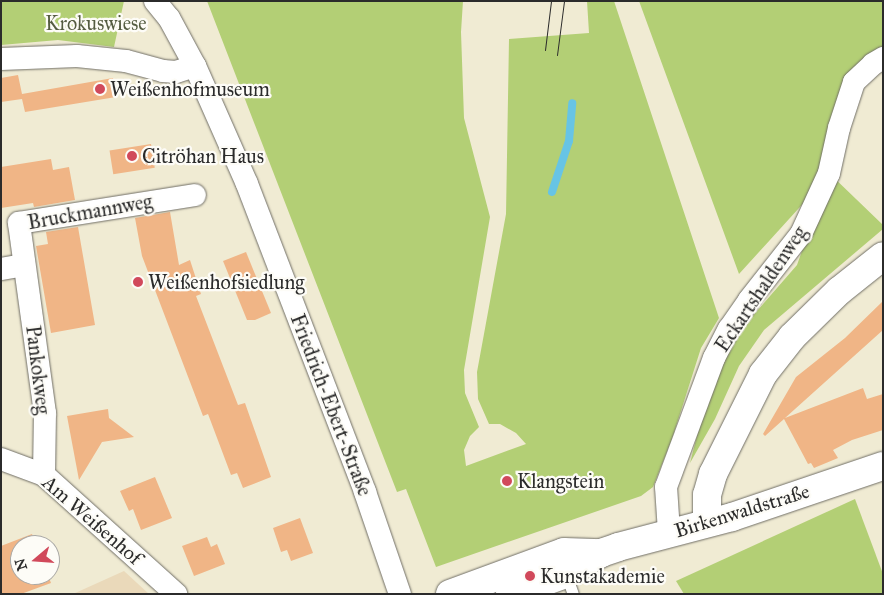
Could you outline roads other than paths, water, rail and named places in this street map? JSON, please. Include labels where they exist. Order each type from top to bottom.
[{"type":"street","name":"Friedrich-Ebert-Straße","points":[[155,1],[168,18],[195,66],[247,184],[365,492],[400,594]]},
{"type":"street","points":[[1,58],[77,56],[126,61],[163,71],[176,72],[195,66]]},
{"type":"street","name":"Eckartshaldenweg","points":[[669,532],[666,487],[714,358],[749,300],[801,234],[829,173],[839,128],[854,82],[873,64],[883,58]]},
{"type":"street","name":"Bruckmannweg","points":[[24,264],[19,222],[195,195]]},
{"type":"street","points":[[706,522],[706,495],[713,474],[763,374],[792,337],[839,291],[883,256]]},
{"type":"street","points":[[1,268],[24,264]]},
{"type":"street","name":"Pankokweg","points":[[24,264],[45,414],[44,476]]},
{"type":"street","name":"Am Weißenhof","points":[[1,459],[44,476],[176,594]]},
{"type":"street","name":"Birkenwaldstraße","points":[[450,594],[564,552],[601,553],[669,532],[762,507],[883,466]]},
{"type":"street","name":"Birkenwaldstraße","points":[[510,594],[570,584],[601,553]]},
{"type":"waterway","points":[[552,192],[569,141],[572,103]]},
{"type":"tram line","points":[[545,50],[551,1]]},
{"type":"tram line","points":[[557,55],[564,1]]},
{"type":"place","name":"Weißenhofmuseum","points":[[100,89]]},
{"type":"place","name":"Citröhan Haus","points":[[132,156]]},
{"type":"place","name":"Weißenhofsiedlung","points":[[138,282]]},
{"type":"place","name":"Klangstein","points":[[507,481]]},
{"type":"place","name":"Kunstakademie","points":[[530,576]]},
{"type":"park label","name":"Krokuswiese","points":[[96,23]]}]
